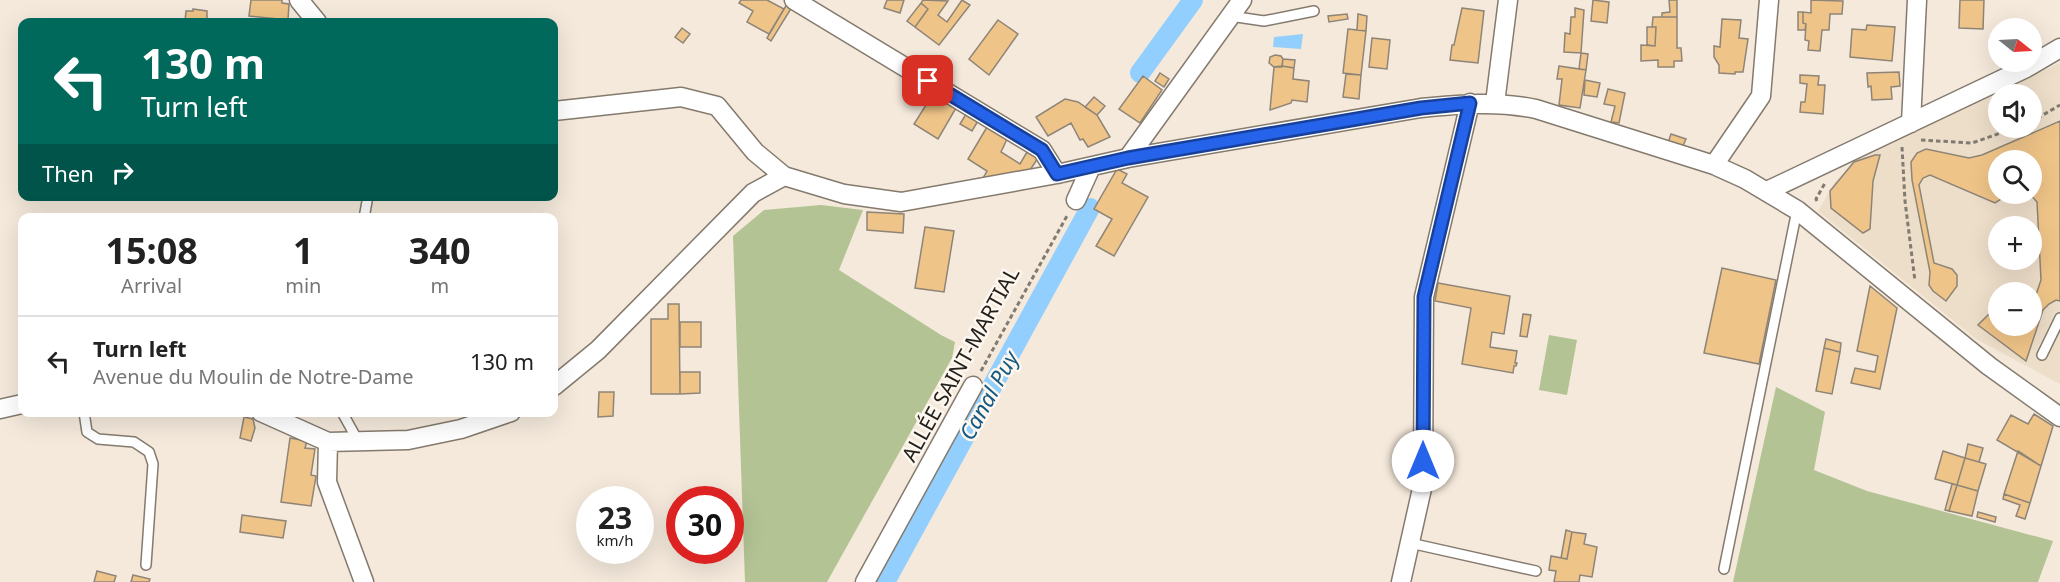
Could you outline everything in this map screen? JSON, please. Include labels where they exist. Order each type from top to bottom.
[{"type":"street","points":[[299,0],[314,18]]},
{"type":"street","points":[[794,0],[1042,150],[1057,174]]},
{"type":"street","points":[[1128,158],[1242,0]]},
{"type":"street","points":[[1495,103],[1508,0]]},
{"type":"street","points":[[1714,165],[1761,96],[1769,0]]},
{"type":"street","points":[[1904,131],[1917,0]]},
{"type":"street","points":[[1767,191],[1904,131],[2060,48]]},
{"type":"street","points":[[558,111],[681,97],[717,106],[755,152],[784,176],[844,194],[902,202],[1057,174],[1128,158],[1421,108],[1495,103],[1536,109],[1714,165],[1767,191],[1797,210],[1989,366],[2060,417]]},
{"type":"street","points":[[1401,582],[1423,484],[1424,297],[1470,103]]},
{"type":"street","points":[[1076,200],[1091,167]]},
{"type":"street","points":[[558,383],[598,350],[753,193],[784,176]]},
{"type":"street","name":"ALLÉE SAINT-MARTIAL","points":[[865,582],[973,386]]},
{"type":"street","points":[[0,409],[18,405]]},
{"type":"street","points":[[272,417],[328,442],[408,440],[461,429],[496,417]]},
{"type":"street","points":[[328,442],[327,482],[364,582]]},
{"type":"lane","points":[[1230,16],[1264,21],[1314,10]]},
{"type":"lane","points":[[1724,568],[1797,210]]},
{"type":"lane","points":[[2042,355],[2060,318]]},
{"type":"lane","points":[[85,417],[87,432],[98,439],[134,441],[149,452],[153,464],[146,565]]},
{"type":"lane","points":[[345,417],[358,441]]},
{"type":"lane","points":[[1410,543],[1536,571]]},
{"type":"path","points":[[2042,116],[2060,105]]},
{"type":"path","points":[[1917,289],[1905,201],[1904,131],[1922,140],[1972,143],[1988,137]]},
{"type":"path","points":[[1818,204],[1816,199],[1828,178]]},
{"type":"path","name":"ALLÉE SAINT-MARTIAL","points":[[973,386],[1076,200]]},
{"type":"shaded area","points":[[2060,63],[2060,384],[1976,339],[1818,211],[1835,182],[1854,162],[1988,98],[1988,138],[2042,138],[2042,84],[2016,84]]},
{"type":"green space","points":[[821,205],[863,210],[839,270],[955,342],[952,358],[827,582],[745,582],[744,486],[742,486],[733,236],[764,210]]},
{"type":"green space","points":[[1549,335],[1577,340],[1567,395],[1539,390]]},
{"type":"green space","points":[[1776,387],[1825,412],[1814,470],[1867,491],[2053,541],[2038,582],[1733,582]]},
{"type":"water","points":[[1303,34],[1301,49],[1273,47],[1274,37]]},
{"type":"building","points":[[251,0],[282,0],[282,3],[289,4],[288,18],[249,16]]},
{"type":"building","points":[[741,0],[767,0],[784,9],[769,34],[747,22],[753,11],[739,3]]},
{"type":"building","points":[[887,0],[904,0],[900,13],[884,8]]},
{"type":"building","points":[[923,0],[948,1],[938,15],[947,22],[962,0],[970,5],[939,45],[915,27],[928,9],[921,3]]},
{"type":"building","points":[[1593,0],[1609,2],[1607,23],[1591,21]]},
{"type":"building","points":[[1669,0],[1677,0],[1677,17],[1662,17],[1662,13],[1670,12]]},
{"type":"building","points":[[1811,0],[1843,1],[1842,14],[1830,14],[1829,30],[1822,30],[1820,51],[1808,50],[1809,41],[1805,40],[1806,24],[1803,23],[1803,12],[1811,13]]},
{"type":"building","points":[[1960,0],[1984,0],[1983,29],[1959,28]]},
{"type":"building","points":[[921,3],[928,9],[915,27],[907,21]]},
{"type":"building","points":[[787,4],[792,7],[771,41],[767,38]]},
{"type":"building","points":[[1462,8],[1484,11],[1478,63],[1450,60]]},
{"type":"building","points":[[1575,8],[1584,10],[1581,53],[1564,52],[1565,33],[1570,34],[1571,17],[1575,17]]},
{"type":"building","points":[[193,9],[207,11],[207,18],[185,18],[186,11],[193,11]]},
{"type":"building","points":[[1798,12],[1803,12],[1805,30],[1798,30]]},
{"type":"building","points":[[1347,14],[1348,19],[1329,22],[1328,16]]},
{"type":"building","points":[[1358,14],[1367,16],[1366,31],[1357,30]]},
{"type":"building","points":[[1653,17],[1677,17],[1677,48],[1681,48],[1682,61],[1674,61],[1674,67],[1658,67],[1658,60],[1641,61],[1641,45],[1655,46],[1656,27],[1652,27]]},
{"type":"building","points":[[1722,19],[1741,20],[1739,38],[1748,39],[1743,72],[1719,73],[1719,65],[1714,57],[1714,46],[1720,47]]},
{"type":"building","points":[[998,20],[1018,34],[989,75],[969,59]]},
{"type":"building","points":[[1867,25],[1895,27],[1892,61],[1850,57],[1852,29],[1866,30]]},
{"type":"building","points":[[1647,27],[1656,27],[1655,46],[1647,45]]},
{"type":"building","points":[[682,28],[690,34],[683,43],[675,37]]},
{"type":"building","points":[[1348,29],[1366,31],[1361,75],[1343,73]]},
{"type":"building","points":[[1372,38],[1390,40],[1387,69],[1369,67]]},
{"type":"building","points":[[1581,53],[1588,54],[1586,70],[1579,69]]},
{"type":"building","points":[[1275,55],[1283,59],[1282,67],[1274,67],[1269,63],[1270,57]]},
{"type":"building","points":[[1283,59],[1295,60],[1294,68],[1282,66]]},
{"type":"building","points":[[1559,66],[1586,70],[1580,108],[1559,105],[1562,79],[1557,79]]},
{"type":"building","points":[[1274,67],[1294,68],[1293,79],[1309,81],[1307,102],[1292,100],[1291,103],[1270,110]]},
{"type":"building","points":[[1899,72],[1900,86],[1891,87],[1892,99],[1872,100],[1867,73]]},
{"type":"building","points":[[1160,73],[1169,79],[1164,87],[1155,81]]},
{"type":"building","points":[[1346,74],[1361,75],[1359,99],[1343,97]]},
{"type":"building","points":[[1800,75],[1819,76],[1818,85],[1825,85],[1823,114],[1800,112],[1801,102],[1805,102],[1807,84],[1800,83]]},
{"type":"building","points":[[1143,76],[1162,90],[1140,123],[1119,109]]},
{"type":"building","points":[[1585,80],[1600,83],[1597,97],[1584,95]]},
{"type":"building","points":[[1608,89],[1625,93],[1619,123],[1611,122],[1615,106],[1604,104]]},
{"type":"building","points":[[933,94],[956,108],[938,139],[914,124]]},
{"type":"building","points":[[1094,97],[1105,106],[1097,115],[1085,107]]},
{"type":"building","points":[[1065,99],[1078,102],[1097,115],[1110,137],[1088,147],[1083,139],[1080,140],[1071,123],[1048,136],[1036,117]]},
{"type":"building","points":[[966,114],[978,121],[972,131],[960,124]]},
{"type":"building","points":[[2060,121],[2060,301],[2056,300],[2049,304],[2042,313],[2042,216],[2038,216],[2037,204],[2042,204],[2042,150],[1993,150],[2021,138],[2042,138],[2042,129]]},
{"type":"building","points":[[987,127],[1007,139],[1001,152],[1020,164],[1027,152],[1038,158],[1028,173],[982,180],[987,171],[968,159]]},
{"type":"building","points":[[1671,134],[1686,139],[1682,148],[1668,143]]},
{"type":"building","points":[[1926,149],[1969,158],[1988,152],[1988,200],[1930,175],[1923,178],[1919,185],[1934,263],[1952,269],[1957,275],[1957,286],[1946,301],[1929,285],[1930,272],[1912,180],[1911,162],[1917,153]]},
{"type":"building","points":[[1880,155],[1873,181],[1870,229],[1863,233],[1831,208],[1830,191],[1854,162]]},
{"type":"building","points":[[1117,169],[1127,174],[1122,183],[1148,197],[1114,256],[1096,246],[1112,219],[1094,209]]},
{"type":"building","points":[[867,212],[904,214],[903,233],[867,230]]},
{"type":"building","points":[[925,227],[954,231],[944,292],[915,288]]},
{"type":"building","points":[[1722,268],[1776,280],[1759,364],[1704,353]]},
{"type":"building","points":[[1438,283],[1510,296],[1504,334],[1492,332],[1490,347],[1517,351],[1515,363],[1517,363],[1513,373],[1462,364],[1471,308],[1435,301]]},
{"type":"building","points":[[1870,286],[1897,308],[1880,389],[1851,383],[1855,368],[1875,372],[1878,356],[1857,351]]},
{"type":"building","points":[[668,304],[679,304],[680,394],[651,394],[651,319],[668,319]]},
{"type":"building","points":[[1523,314],[1531,315],[1527,337],[1520,336]]},
{"type":"building","points":[[1988,315],[1988,332],[1978,325]]},
{"type":"building","points":[[680,322],[701,322],[701,347],[680,347]]},
{"type":"building","points":[[1993,336],[2034,336],[2026,361]]},
{"type":"building","points":[[1826,339],[1841,343],[1840,352],[1824,348]]},
{"type":"building","points":[[1824,348],[1840,352],[1832,394],[1816,391]]},
{"type":"building","points":[[680,372],[700,372],[700,393],[680,394]]},
{"type":"building","points":[[599,392],[614,392],[613,416],[598,417]]},
{"type":"building","points":[[2034,414],[2053,426],[2041,466],[1997,440],[2011,415],[2028,424]]},
{"type":"building","points":[[244,417],[253,419],[255,428],[251,441],[240,438]]},
{"type":"building","points":[[290,438],[307,441],[305,448],[315,449],[311,475],[316,476],[311,506],[281,502]]},
{"type":"building","points":[[1968,444],[1983,448],[1979,462],[1965,458]]},
{"type":"building","points":[[1943,451],[1965,458],[1957,485],[1935,479]]},
{"type":"building","points":[[2018,451],[2041,466],[2030,503],[2004,494]]},
{"type":"building","points":[[1965,458],[1986,464],[1978,491],[1957,485]]},
{"type":"building","points":[[1952,484],[1957,485],[1949,511],[1945,510]]},
{"type":"building","points":[[1957,485],[1978,491],[1972,516],[1949,511]]},
{"type":"building","points":[[2004,494],[2030,503],[2025,519],[2016,516],[2020,505],[2003,499]]},
{"type":"building","points":[[1978,512],[1996,517],[1995,522],[1977,517]]},
{"type":"building","points":[[242,515],[286,521],[283,538],[240,532]]},
{"type":"building","points":[[1566,530],[1572,532],[1567,559],[1561,558]]},
{"type":"building","points":[[1572,532],[1586,534],[1584,544],[1597,547],[1592,577],[1580,575],[1579,582],[1554,582],[1556,571],[1549,570],[1551,556],[1567,559]]},
{"type":"building","points":[[97,571],[116,576],[114,582],[94,582]]},
{"type":"building","points":[[133,575],[150,579],[149,582],[131,582]]},
{"type":"waterway","name":"Canal Puy","points":[[1140,73],[1193,0]]},
{"type":"waterway","name":"Canal Puy","points":[[885,582],[1090,208]]},
{"type":"route","points":[[928,81],[1042,150],[1057,174],[1128,158],[1421,108],[1470,103],[1424,297],[1423,461]]}]
